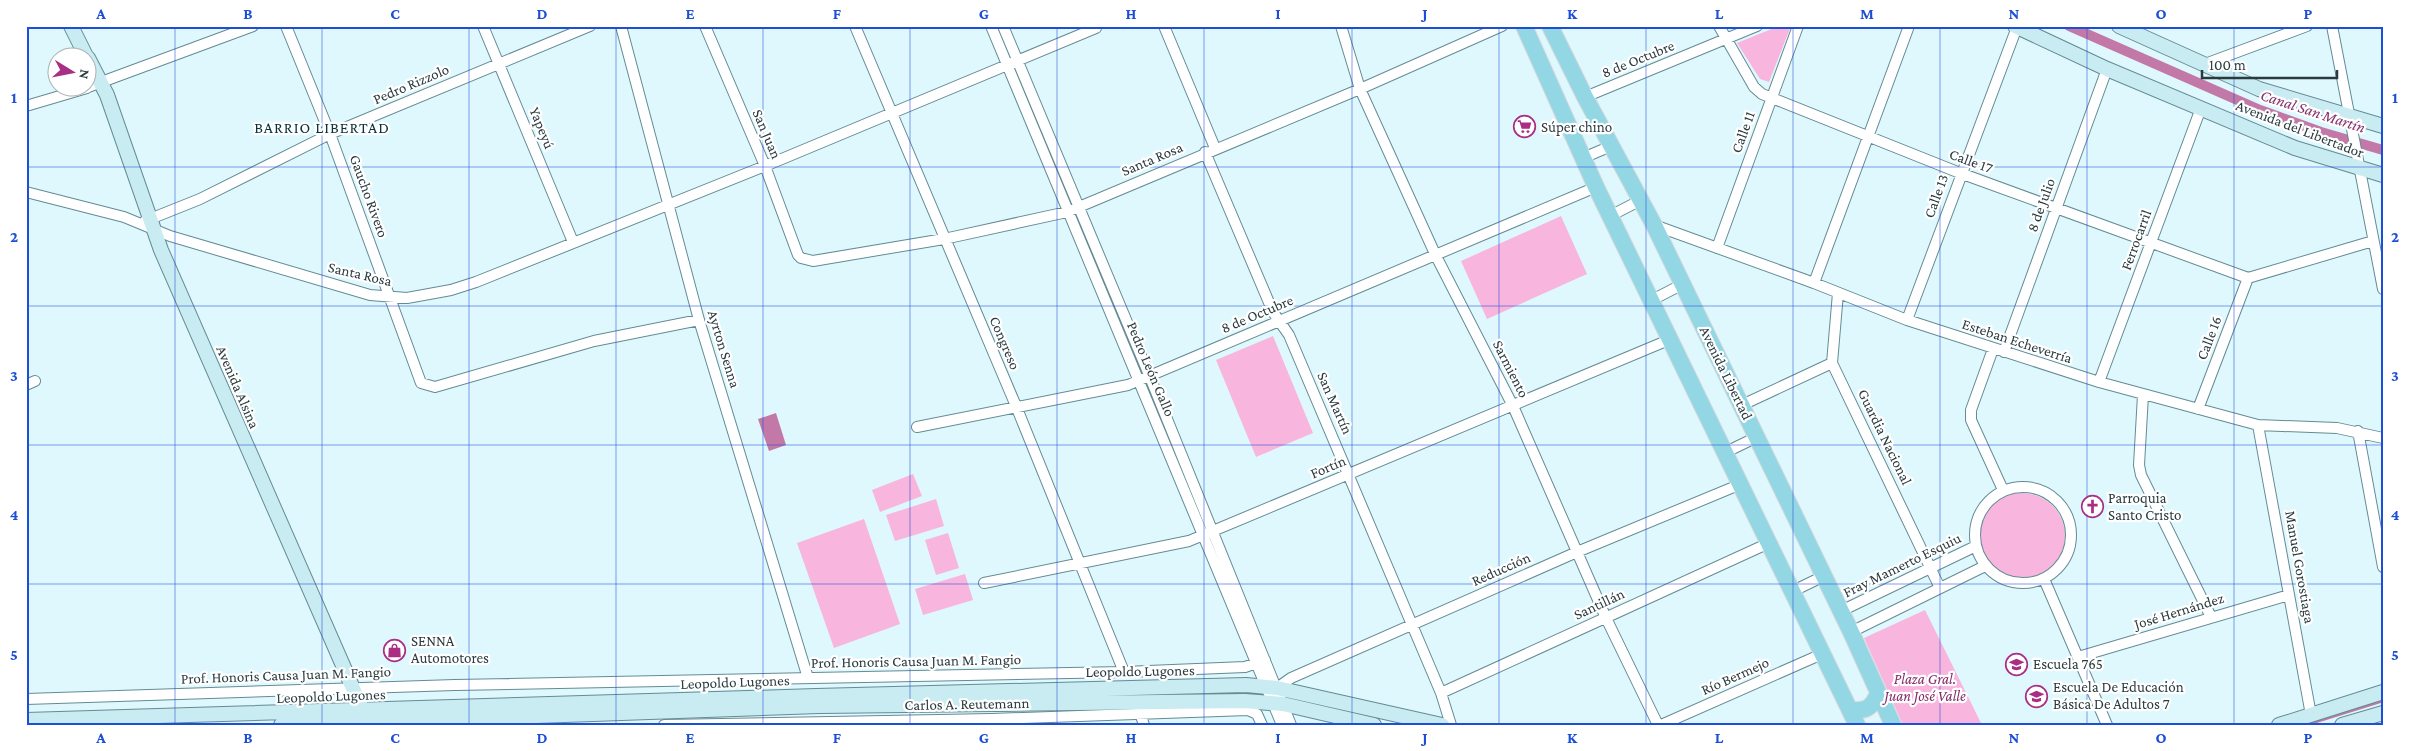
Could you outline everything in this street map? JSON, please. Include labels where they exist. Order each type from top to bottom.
[{"type":"main road","name":"Avenida Alsina","points":[[71,26],[82,48]]},
{"type":"main road","points":[[1524,26],[1596,187],[1857,725]]},
{"type":"main road","name":"Avenida Libertad","points":[[1550,26],[1683,284],[1841,611],[1893,725]]},
{"type":"main road","name":"Avenida del Libertador","points":[[2016,27],[2295,148],[2358,164],[2383,176]]},
{"type":"main road","name":"Avenida del Libertador","points":[[2121,27],[2259,89],[2350,122],[2383,126]]},
{"type":"main road","name":"Avenida Alsina","points":[[98,90],[107,95],[153,225],[220,385],[367,720]]},
{"type":"main road","name":"Leopoldo Lugones","points":[[281,725],[806,696],[1236,685],[1271,688],[1442,725]]},
{"type":"main road","points":[[2279,725],[2383,692]]},
{"type":"main road","points":[[1850,710],[1867,709],[1872,706],[1878,694]]},
{"type":"main road","name":"Leopoldo Lugones","points":[[26,720],[367,720],[819,706],[1245,701],[1278,704],[1374,725]]},
{"type":"main road","points":[[2342,725],[2383,713]]},
{"type":"street","points":[[98,84],[253,26]]},
{"type":"street","name":"Gaucho Rivero","points":[[286,26],[330,134],[421,383],[426,386],[435,386],[594,341],[699,320]]},
{"type":"street","name":"Yapeyú","points":[[483,26],[573,242]]},
{"type":"street","name":"Pedro Rizzolo","points":[[26,192],[153,225],[200,199],[330,134],[590,26]]},
{"type":"street","name":"Ayrton Senna","points":[[621,26],[699,320],[808,678]]},
{"type":"street","name":"San Juan","points":[[705,26],[765,166],[798,254]]},
{"type":"street","name":"Congreso","points":[[855,26],[890,113],[1016,406],[1124,672]]},
{"type":"street","name":"Pedro León Gallo","points":[[991,26],[1012,62],[1079,207],[1145,379],[1278,704],[1284,723]]},
{"type":"street","name":"Pedro León Gallo","points":[[1003,26],[1012,62],[1068,211],[1145,379]]},
{"type":"street","name":"San Martín","points":[[1164,26],[1273,312],[1289,336],[1350,474],[1441,693],[1451,725]]},
{"type":"street","name":"Sarmiento","points":[[1341,26],[1360,89],[1436,256],[1513,406],[1606,618],[1660,725]]},
{"type":"street","name":"Santa Rosa","points":[[798,254],[801,258],[813,261],[944,239],[1068,211],[1210,150],[1360,89],[1502,26]]},
{"type":"street","name":"Calle 17","points":[[1719,26],[1754,87],[1772,98],[1868,138],[1960,173],[2248,278]]},
{"type":"street","name":"8 de Octubre","points":[[1585,97],[1757,26]]},
{"type":"street","name":"Calle 11","points":[[1717,248],[1798,26]]},
{"type":"street","points":[[1814,283],[1909,26]]},
{"type":"street","points":[[2205,64],[2307,26]]},
{"type":"street","points":[[2332,26],[2383,289]]},
{"type":"street","name":"Calle 13","points":[[1907,320],[1960,173],[2016,27]]},
{"type":"street","name":"Santa Rosa","points":[[153,225],[356,292],[391,298],[407,298],[451,290],[765,166],[1096,28]]},
{"type":"street","name":"8 de Julio","points":[[2004,352],[2107,68]]},
{"type":"street","points":[[26,106],[52,98]]},
{"type":"street","name":"Ferrocarril","points":[[2099,382],[2201,108]]},
{"type":"street","points":[[1583,158],[1611,146]]},
{"type":"street","name":"8 de Octubre","points":[[918,427],[1118,387],[1145,379],[1279,320],[1436,256],[1596,187]]},
{"type":"street","points":[[1610,216],[1641,200]]},
{"type":"street","name":"Esteban Echeverría","points":[[1654,225],[1814,283],[1907,320],[1993,349],[2143,395],[2258,425],[2337,428],[2358,431],[2383,438]]},
{"type":"street","points":[[2248,278],[2373,241]]},
{"type":"street","name":"Calle 16","points":[[2198,409],[2248,278]]},
{"type":"street","points":[[1652,300],[1683,284]]},
{"type":"street","points":[[1742,405],[1832,362],[1838,293]]},
{"type":"street","name":"Fortín","points":[[984,583],[1179,544],[1208,534],[1670,339]]},
{"type":"street","points":[[1993,349],[1971,410],[1971,420],[2003,490]]},
{"type":"street","name":"Guardia Nacional","points":[[1832,362],[1940,588]]},
{"type":"street","points":[[2143,395],[2139,465],[2141,475],[2211,617]]},
{"type":"street","name":"Manuel Gorostiaga","points":[[2258,425],[2311,715]]},
{"type":"street","points":[[2358,431],[2383,567]]},
{"type":"street","points":[[1726,452],[1757,437]]},
{"type":"street","name":"Reducción","points":[[1271,688],[1577,552],[1741,484]]},
{"type":"street","points":[[2019,486],[2036,488],[2051,495],[2063,507],[2067,515],[2072,540],[2067,556],[2057,570],[2044,579],[2028,584],[2012,583],[1997,576],[1985,566],[1976,546],[1975,529],[1980,513],[1989,500],[2003,490],[2019,486]]},
{"type":"street","name":"Santillán","points":[[1441,693],[1769,543]]},
{"type":"street","name":"Fray Mamerto Esquiu","points":[[1841,611],[1976,546]]},
{"type":"street","points":[[1851,632],[1985,566]]},
{"type":"street","points":[[1792,591],[1824,576]]},
{"type":"street","points":[[2044,579],[2107,725]]},
{"type":"street","name":"José Hernández","points":[[2078,657],[2290,595]]},
{"type":"street","name":"Río Bermejo","points":[[1660,725],[1822,654]]},
{"type":"street","name":"Prof. Honoris Causa Juan M. Fangio","points":[[26,699],[353,688],[1124,672],[1245,667],[1261,662]]},
{"type":"street","name":"Carlos A. Reutemann","points":[[664,725],[993,722],[1140,713],[1248,710],[1257,714],[1262,725]]},
{"type":"street","points":[[1140,713],[1144,725]]},
{"type":"green space","points":[[1779,26],[1791,26],[1769,82],[1760,79],[1737,43]]},
{"type":"green space","points":[[1561,216],[1587,274],[1487,319],[1461,261]]},
{"type":"green space","points":[[1273,336],[1313,433],[1256,457],[1216,360]]},
{"type":"green space","points":[[913,474],[922,496],[880,512],[872,490]]},
{"type":"green space","points":[[2022,493],[2038,496],[2046,500],[2058,512],[2062,520],[2065,536],[2062,552],[2058,560],[2046,572],[2038,576],[2022,579],[2006,576],[1998,572],[1986,560],[1982,552],[1979,536],[1982,520],[1986,512],[1998,500],[2006,496]]},
{"type":"green space","points":[[936,499],[944,526],[895,541],[886,515]]},
{"type":"green space","points":[[864,519],[900,624],[834,648],[797,543]]},
{"type":"green space","points":[[948,533],[959,568],[936,575],[925,540]]},
{"type":"green space","points":[[965,574],[973,600],[923,615],[915,589]]},
{"type":"green space","name":"Plaza Gral. Juan José Valle","points":[[1925,610],[1982,725],[1903,725],[1864,638]]},
{"type":"shaded area","points":[[776,413],[786,445],[769,451],[758,419]]},
{"type":"waterway","name":"Canal San Martín","points":[[2069,26],[2260,110],[2321,132],[2383,150]]},
{"type":"waterway","points":[[2306,725],[2383,701]]},
{"type":"place","name":"Súper chino","points":[[1525,127]]},
{"type":"place","name":"Parroquia Santo Cristo","points":[[2092,507]]},
{"type":"place","name":"SENNA Automotores","points":[[395,650]]},
{"type":"place","name":"Escuela 765","points":[[2017,664]]},
{"type":"place","name":"Escuela De Educación Básica De Adultos 7","points":[[2037,696]]},
{"type":"district","name":"BARRIO LIBERTAD","points":[[322,127]]}]
